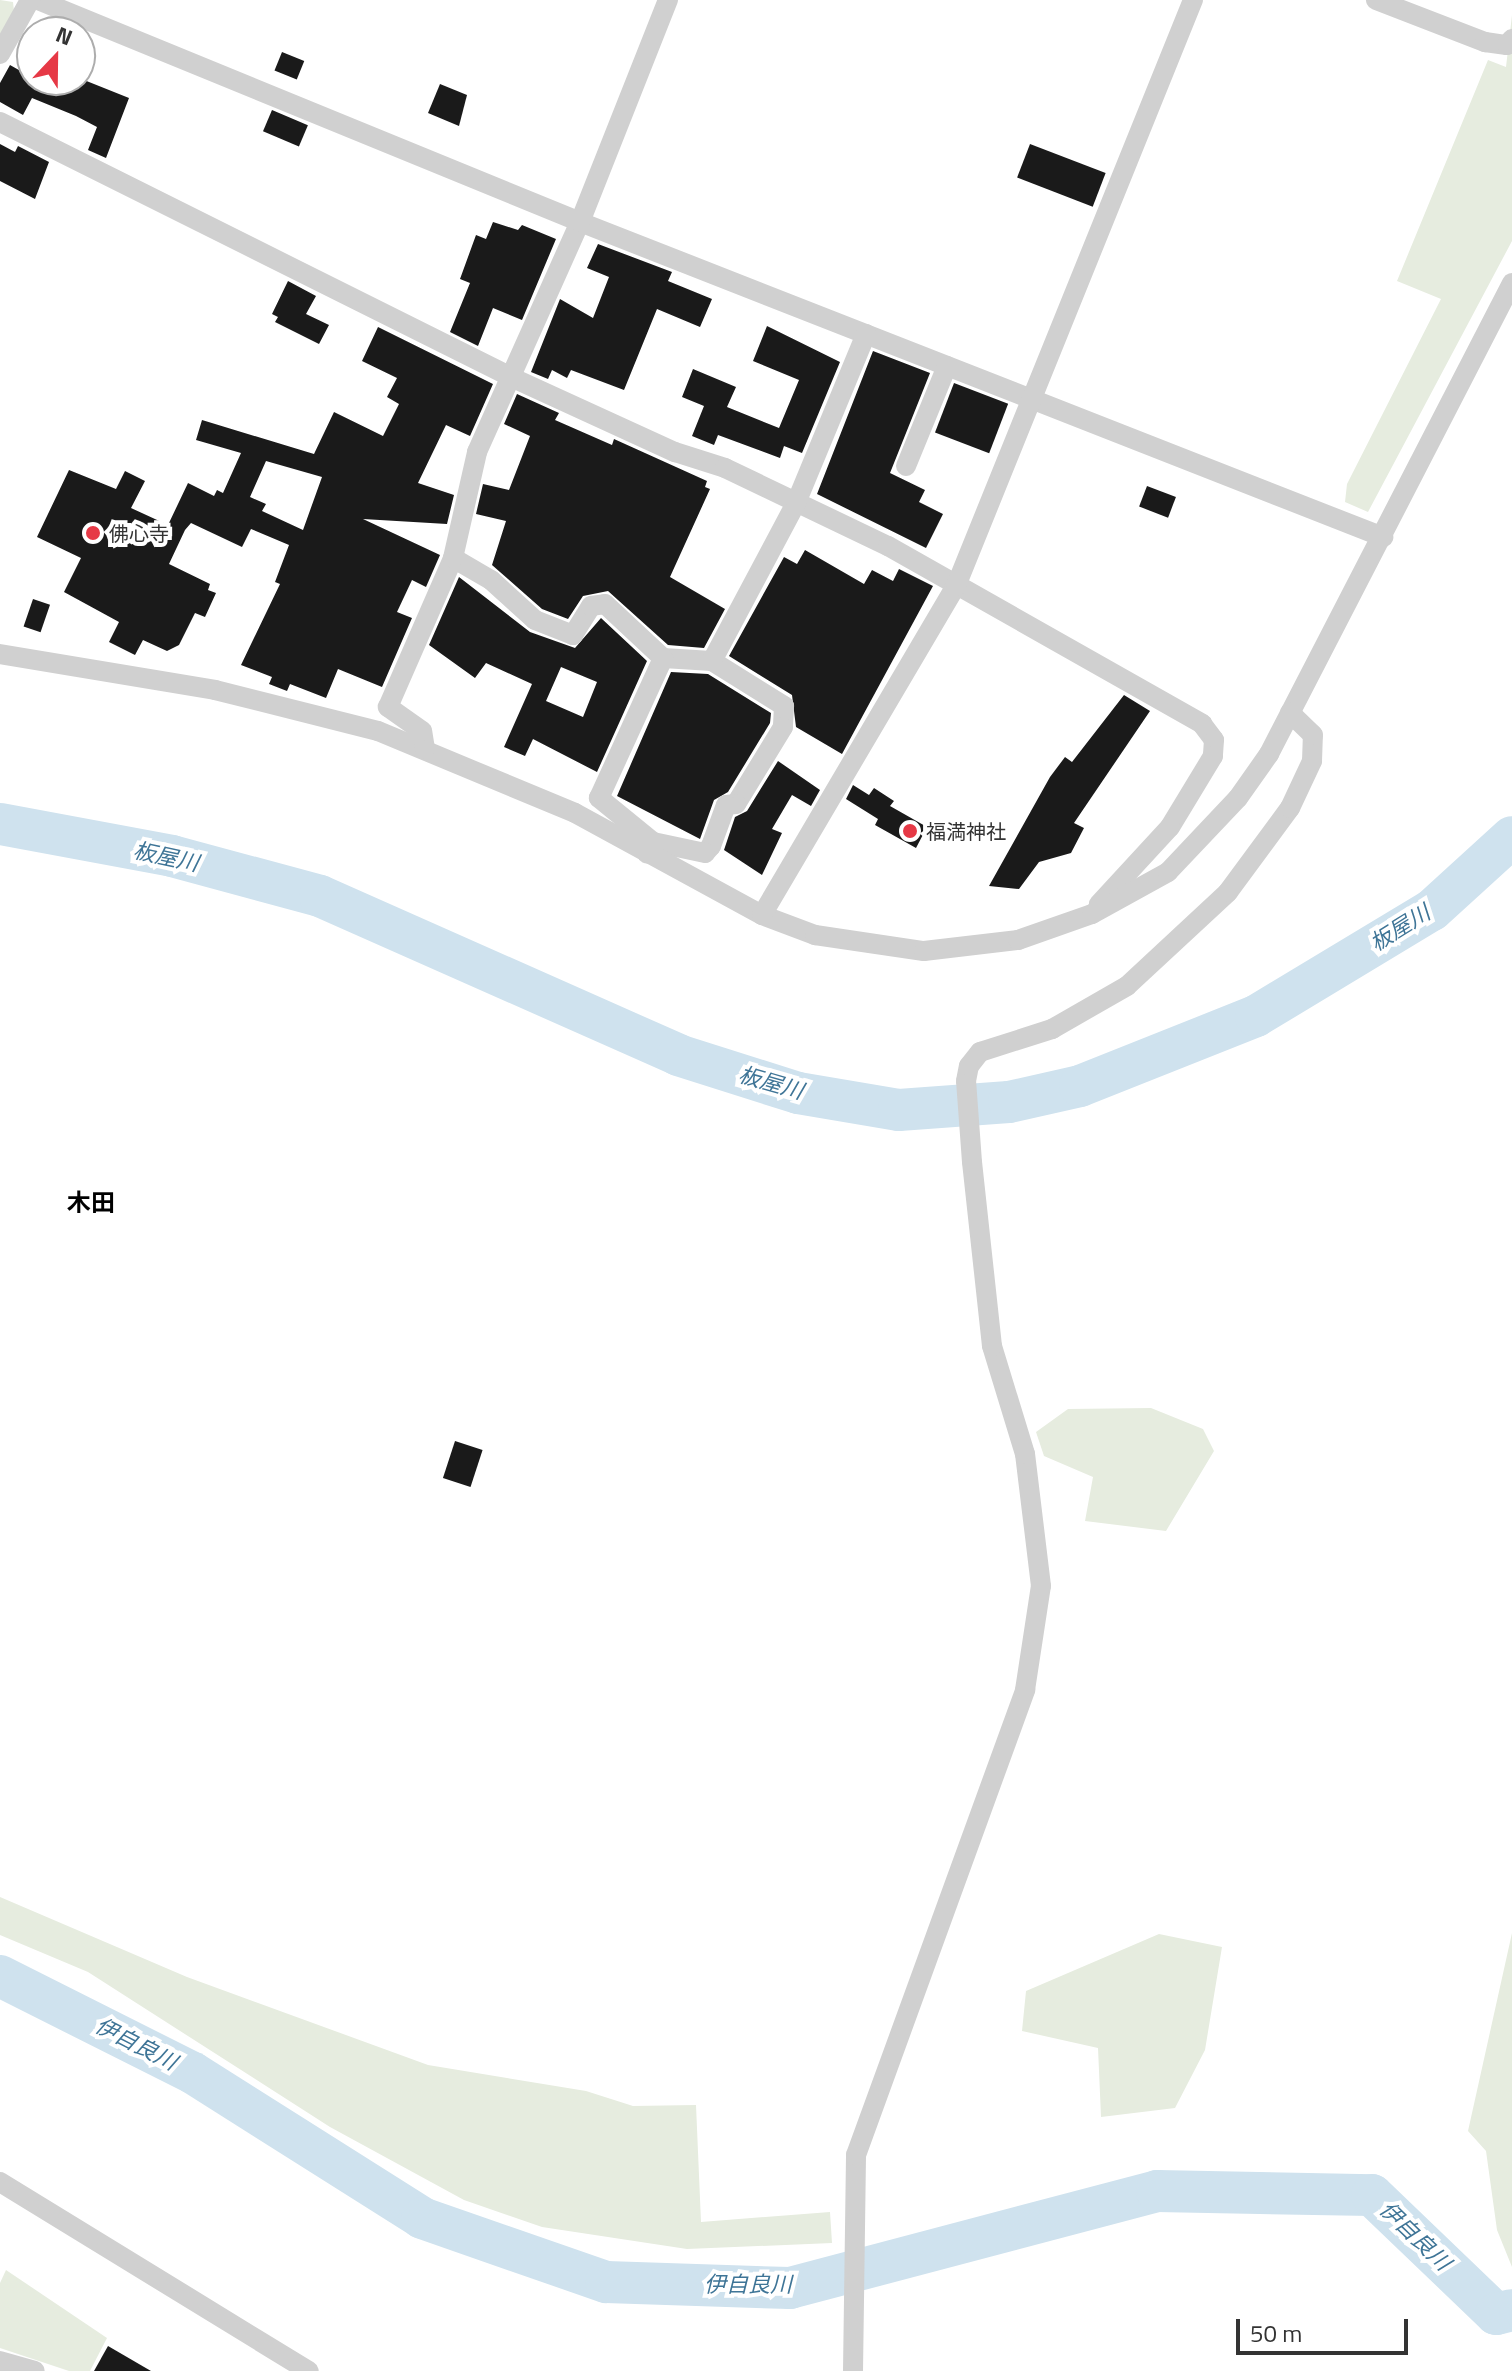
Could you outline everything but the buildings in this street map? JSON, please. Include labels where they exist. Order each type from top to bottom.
[{"type":"street","points":[[0,54],[30,0]]},
{"type":"street","points":[[38,0],[580,222],[1383,537]]},
{"type":"street","points":[[425,749],[422,731],[388,707],[453,558],[477,452],[513,378],[580,222],[668,0]]},
{"type":"street","points":[[762,915],[956,586],[1193,0]]},
{"type":"street","points":[[1376,0],[1485,42],[1507,45],[1512,39]]},
{"type":"street","points":[[0,122],[513,378],[796,503],[956,586],[1202,724],[1214,740],[1213,756],[1170,827],[1092,914]]},
{"type":"street","points":[[0,654],[215,690],[378,731],[575,813],[650,848],[762,915],[815,935],[881,948],[959,951],[1018,940],[1092,914],[1168,872],[1238,798],[1290,713],[1512,283]]},
{"type":"street","points":[[712,661],[796,503],[866,334]]},
{"type":"street","points":[[906,466],[947,366]]},
{"type":"street","points":[[453,558],[491,580],[535,620],[573,635],[591,606],[605,604],[663,658],[712,661],[784,706],[783,727],[736,804],[726,805],[705,853],[650,848],[599,798],[663,658]]},
{"type":"street","points":[[853,2371],[853,2191],[856,2155],[869,2111],[1025,1690],[1035,1647],[1041,1586],[1025,1454],[992,1346],[966,1081],[980,1052],[1052,1029],[1127,986],[1228,892],[1290,808],[1312,761],[1313,735],[1290,713]]},
{"type":"street","points":[[0,2182],[309,2371]]},
{"type":"street","points":[[0,2361],[35,2371]]},
{"type":"shaded area","points":[[0,0],[13,2],[14,11],[0,38]]},
{"type":"shaded area","points":[[1512,15],[1512,241],[1368,512],[1345,502],[1347,484],[1441,299],[1397,281],[1488,60],[1506,67]]},
{"type":"shaded area","points":[[1151,1408],[1203,1429],[1214,1451],[1166,1531],[1085,1521],[1093,1477],[1044,1456],[1036,1432],[1068,1409]]},
{"type":"shaded area","points":[[0,1897],[187,1977],[428,2065],[586,2091],[633,2106],[696,2105],[701,2222],[830,2212],[832,2243],[687,2249],[542,2227],[464,2200],[330,2127],[88,1972],[0,1935]]},
{"type":"shaded area","points":[[1512,1933],[1512,2267],[1497,2230],[1486,2151],[1468,2131]]},
{"type":"shaded area","points":[[1159,1934],[1222,1947],[1205,2050],[1175,2108],[1101,2117],[1098,2048],[1022,2031],[1026,1991]]},
{"type":"shaded area","points":[[6,2270],[107,2338],[90,2371],[69,2371],[0,2348],[0,2283]]},
{"type":"waterway","name":"板屋川","points":[[0,824],[172,856],[320,896],[678,1055],[798,1093],[899,1110],[1009,1102],[1080,1086],[1256,1016],[1432,910],[1512,837]]},
{"type":"waterway","name":"伊自良川","points":[[0,1976],[193,2073],[422,2218],[606,2282],[790,2288],[1157,2191],[1372,2195],[1496,2314],[1512,2310]]},
{"type":"place","name":"佛心寺","points":[[93,533]]},
{"type":"place","name":"福満神社","points":[[910,831]]},
{"type":"district","name":"木田","points":[[91,1203]]}]
